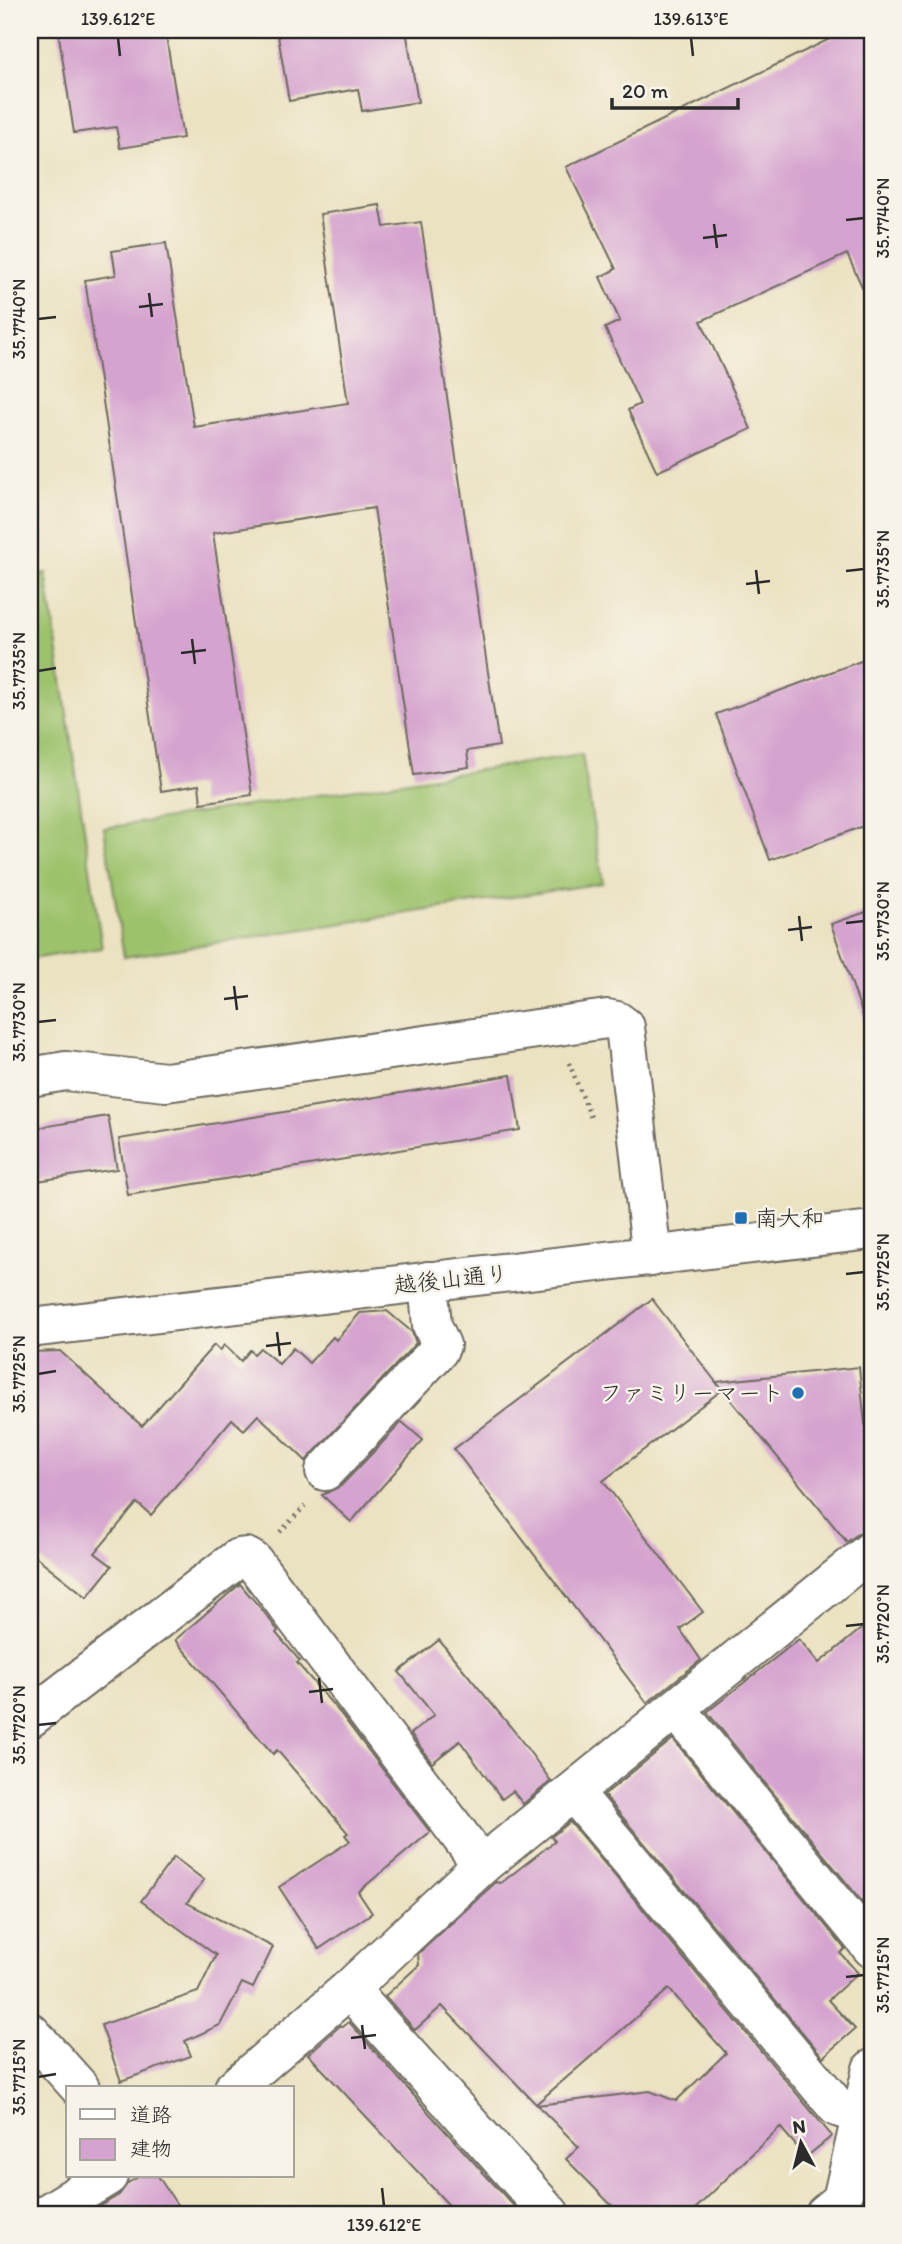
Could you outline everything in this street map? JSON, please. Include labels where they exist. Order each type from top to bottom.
[{"type":"street","points":[[30,1077],[66,1071],[166,1082],[607,1019],[617,1021],[625,1027],[652,1258]]},
{"type":"street","name":"越後山通り","points":[[30,1328],[428,1281],[652,1258],[872,1230]]},
{"type":"street","points":[[326,1471],[438,1351],[441,1345],[432,1325],[428,1281]]},
{"type":"street","points":[[236,2086],[349,1989],[482,1865],[872,1550]]},
{"type":"street","points":[[30,1718],[238,1558],[246,1557],[253,1561],[482,1865]]},
{"type":"street","points":[[677,1710],[872,1948]]},
{"type":"street","points":[[574,1793],[837,2107],[861,2115]]},
{"type":"street","points":[[349,1989],[550,2214]]},
{"type":"street","points":[[30,2032],[78,2086]]},
{"type":"street","points":[[825,2214],[842,2200],[872,2069]]},
{"type":"street","points":[[46,2214],[105,2178]]},
{"type":"path","points":[[253,1561],[323,1487],[326,1471]]},
{"type":"green space","points":[[46,573],[102,948],[30,959],[30,576]]},
{"type":"green space","points":[[582,754],[603,883],[124,957],[104,828]]},
{"type":"building","points":[[58,30],[165,30],[183,138],[120,148],[116,127],[74,133]]},
{"type":"building","points":[[277,30],[406,30],[418,102],[362,111],[358,89],[289,101]]},
{"type":"building","points":[[848,30],[872,30],[872,308],[847,254],[701,321],[751,429],[657,472],[628,410],[640,404],[605,328],[620,321],[600,277],[616,269],[566,167]]},
{"type":"building","points":[[380,205],[384,227],[421,222],[499,746],[467,751],[469,767],[414,775],[374,508],[213,533],[252,795],[201,803],[199,785],[161,791],[85,280],[116,275],[112,251],[166,243],[194,427],[348,403],[320,214]]},
{"type":"building","points":[[872,657],[872,823],[770,860],[716,714]]},
{"type":"building","points":[[872,910],[872,1026],[867,1027],[831,924]]},
{"type":"building","points":[[511,1075],[520,1130],[128,1195],[119,1139]]},
{"type":"building","points":[[108,1116],[117,1169],[30,1182],[30,1129]]},
{"type":"building","points":[[652,1299],[722,1390],[603,1481],[703,1612],[680,1629],[701,1660],[647,1703],[454,1449]]},
{"type":"building","points":[[387,1311],[412,1332],[416,1343],[306,1461],[258,1415],[244,1430],[232,1419],[151,1515],[137,1503],[95,1553],[112,1566],[87,1597],[30,1552],[30,1352],[60,1351],[142,1426],[214,1345],[220,1351],[224,1345],[241,1361],[250,1350],[254,1354],[260,1348],[279,1364],[293,1348],[309,1363],[333,1337],[336,1340],[360,1313]]},
{"type":"building","points":[[859,1367],[865,1424],[872,1418],[872,1529],[859,1533],[847,1542],[716,1382]]},
{"type":"building","points":[[402,1422],[423,1440],[351,1522],[322,1495],[341,1486]]},
{"type":"building","points":[[240,1584],[300,1661],[297,1663],[340,1713],[430,1832],[358,1892],[372,1913],[319,1949],[279,1887],[350,1841],[345,1835],[348,1833],[277,1750],[273,1754],[175,1640]]},
{"type":"building","points":[[872,1620],[872,1914],[707,1712],[799,1639],[819,1663]]},
{"type":"building","points":[[439,1640],[515,1732],[551,1781],[523,1804],[513,1791],[502,1799],[460,1741],[432,1763],[411,1734],[434,1715],[399,1672]]},
{"type":"building","points":[[673,1739],[845,1949],[840,1953],[858,1973],[828,2000],[855,2029],[823,2057],[604,1795]]},
{"type":"building","points":[[570,1822],[832,2136],[806,2157],[780,2127],[690,2214],[620,2214],[566,2159],[579,2147],[537,2105],[650,2091],[676,2101],[726,2053],[669,1989],[536,2104],[442,2006],[415,2030],[385,1996],[419,1965],[418,1954],[496,1882],[501,1883],[555,1841],[551,1837]]},
{"type":"building","points":[[174,1857],[204,1880],[187,1903],[273,1947],[253,1988],[242,1983],[220,2025],[185,2041],[191,2056],[121,2081],[101,2025],[198,1992],[216,1955],[141,1901]]},
{"type":"building","points":[[349,2022],[521,2214],[457,2214],[308,2054],[341,2025],[343,2027]]},
{"type":"building","points":[[137,2178],[159,2178],[183,2214],[87,2214],[119,2195],[128,2183]]},
{"type":"place","name":"南大和","points":[[741,1218]]},
{"type":"place","name":"ファミリーマート","points":[[798,1393]]}]
